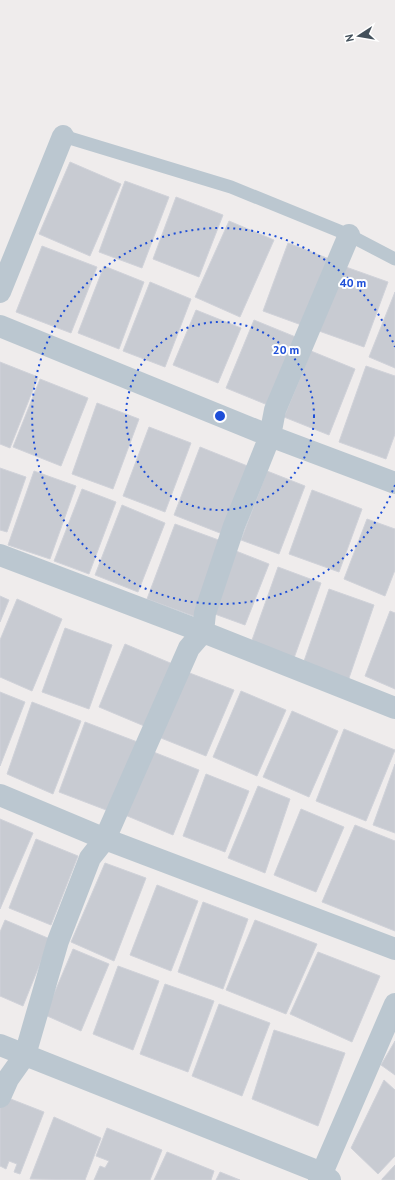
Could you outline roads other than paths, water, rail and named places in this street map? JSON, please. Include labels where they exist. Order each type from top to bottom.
[{"type":"street","points":[[0,292],[63,136]]},
{"type":"street","points":[[0,1097],[8,1079],[25,1055],[58,941],[90,858],[106,839],[189,648],[203,632],[205,613],[234,526],[270,436],[276,410],[349,235]]},
{"type":"street","points":[[0,326],[270,436],[395,483]]},
{"type":"street","points":[[0,555],[203,632],[395,708]]},
{"type":"street","points":[[0,795],[106,839],[395,949]]},
{"type":"street","points":[[0,1045],[324,1178],[395,1004]]},
{"type":"lane","points":[[63,136],[231,187],[349,235],[395,259]]}]
